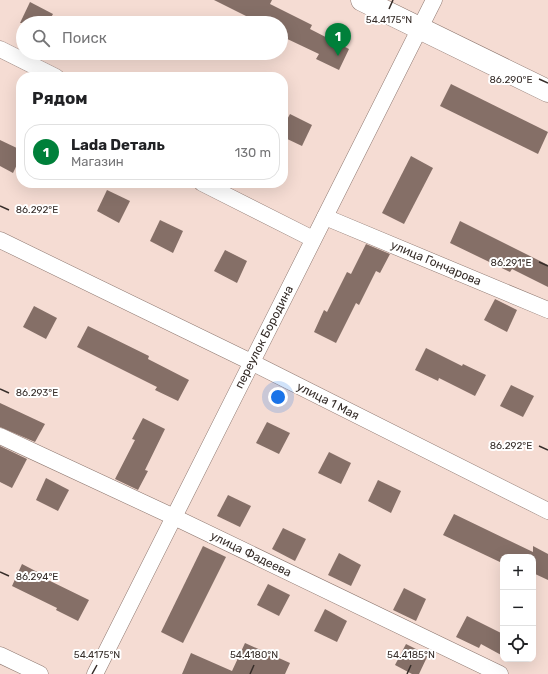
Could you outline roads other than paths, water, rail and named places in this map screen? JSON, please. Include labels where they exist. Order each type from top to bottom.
[{"type":"main road","points":[[362,0],[548,91]]},
{"type":"street","name":"переулок Бородина","points":[[95,674],[434,0]]},
{"type":"street","points":[[0,49],[16,57]]},
{"type":"street","points":[[22,60],[46,72]]},
{"type":"street","points":[[212,188],[313,239]]},
{"type":"street","name":"улица Гончарова","points":[[325,217],[548,310]]},
{"type":"street","name":"улица 1 Мая","points":[[0,240],[251,362],[548,511]]},
{"type":"street","name":"улица Фадеева","points":[[0,436],[174,517],[500,674]]},
{"type":"street","points":[[0,655],[40,674]]},
{"type":"place","name":"Lada Dеталь","points":[[338,56]]}]
